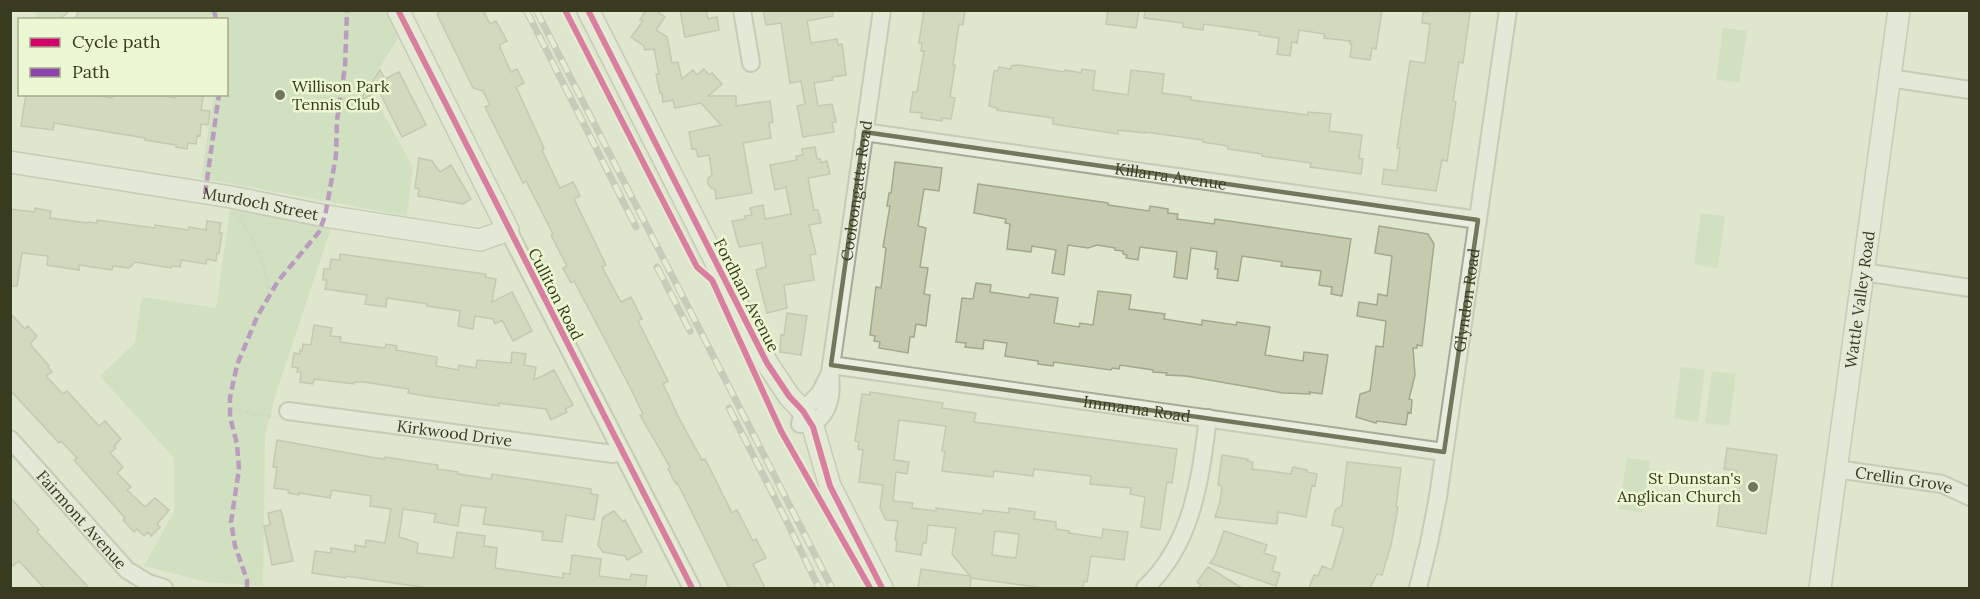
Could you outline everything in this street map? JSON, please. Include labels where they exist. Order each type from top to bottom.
[{"type":"street","name":"Culliton Road","points":[[398,10],[692,588]]},
{"type":"street","name":"Fordham Avenue","points":[[588,10],[767,363],[818,441],[830,486],[882,588]]},
{"type":"street","points":[[742,10],[751,63]]},
{"type":"street","name":"Cooloongatta Road","points":[[805,419],[830,369],[882,10]]},
{"type":"street","name":"Glyndon Road","points":[[1418,588],[1434,521],[1508,10]]},
{"type":"street","name":"Wattle Valley Road","points":[[1820,588],[1899,10]]},
{"type":"street","points":[[1889,78],[1970,90]]},
{"type":"street","name":"Killarra Avenue","points":[[864,132],[1478,220]]},
{"type":"street","name":"Murdoch Street","points":[[10,162],[480,240],[508,230]]},
{"type":"street","points":[[1863,272],[1970,288]]},
{"type":"street","name":"Immarna Road","points":[[830,369],[1208,418],[1444,452]]},
{"type":"street","name":"Kirkwood Drive","points":[[288,411],[614,454],[621,452]]},
{"type":"street","points":[[1145,588],[1172,557],[1186,530],[1199,481],[1208,418]]},
{"type":"street","name":"Fairmont Avenue","points":[[10,439],[127,570],[148,583],[164,588]]},
{"type":"street","name":"Crellin Grove","points":[[1836,469],[1942,484],[1970,497]]},
{"type":"path","points":[[236,198],[236,213],[260,253],[270,295]]},
{"type":"path","points":[[230,408],[270,418],[288,411]]},
{"type":"highlighted area","points":[[864,132],[1478,220],[1444,452],[831,365]]},
{"type":"green space","points":[[37,10],[415,11],[368,86],[413,167],[407,216],[201,178],[214,96],[228,96],[228,18],[36,18]]},
{"type":"green space","points":[[1723,28],[1747,31],[1739,83],[1716,79]]},
{"type":"green space","points":[[231,203],[332,225],[276,393],[265,435],[263,586],[207,582],[144,566],[174,512],[174,458],[100,376],[135,343],[142,297],[216,308]]},
{"type":"green space","points":[[1701,213],[1725,216],[1718,268],[1694,264]]},
{"type":"green space","points":[[1681,367],[1705,370],[1698,422],[1674,418]]},
{"type":"green space","points":[[1712,371],[1736,374],[1729,426],[1705,423]]},
{"type":"green space","points":[[1627,458],[1650,461],[1642,513],[1619,509]]},
{"type":"building","points":[[443,10],[483,10],[490,24],[496,21],[507,41],[499,45],[511,72],[517,69],[524,83],[516,87],[560,188],[573,182],[580,196],[574,199],[606,265],[602,267],[621,302],[631,297],[642,319],[638,321],[668,381],[663,384],[680,420],[702,460],[705,459],[732,513],[737,510],[753,541],[756,539],[766,558],[753,564],[765,588],[729,588],[681,490],[668,469],[670,467],[640,415],[643,414],[631,389],[574,281],[571,283],[563,268],[567,266],[551,235],[553,234],[526,181],[523,183],[485,107],[490,105],[483,91],[473,88],[437,14]]},
{"type":"building","points":[[646,10],[655,10],[665,17],[656,30],[667,37],[672,63],[678,62],[682,79],[693,70],[697,75],[704,69],[709,75],[712,73],[722,84],[708,96],[736,96],[736,106],[770,101],[773,122],[769,123],[771,138],[743,143],[752,193],[716,199],[715,189],[708,184],[708,178],[712,175],[709,155],[698,157],[696,149],[692,149],[689,132],[721,125],[701,103],[675,108],[673,100],[663,102],[656,74],[659,74],[654,49],[645,50],[644,46],[631,37],[643,21],[640,20]]},
{"type":"building","points":[[680,10],[706,10],[708,19],[717,17],[719,30],[685,37]]},
{"type":"building","points":[[763,10],[832,10],[833,16],[807,21],[811,43],[837,39],[838,45],[842,44],[846,75],[814,83],[818,106],[832,104],[836,122],[832,122],[834,132],[803,137],[797,106],[805,104],[801,81],[790,83],[781,23],[766,25]]},
{"type":"building","points":[[924,10],[965,10],[963,25],[959,24],[953,65],[955,65],[950,97],[955,98],[951,119],[942,118],[942,121],[921,118],[922,113],[910,112],[913,92],[917,92],[924,51],[921,51],[922,43],[919,43]]},
{"type":"building","points":[[1108,10],[1139,10],[1136,28],[1106,24]]},
{"type":"building","points":[[1145,10],[1382,10],[1376,49],[1372,48],[1370,60],[1350,57],[1352,44],[1350,41],[1324,38],[1325,34],[1299,30],[1297,43],[1292,42],[1290,56],[1277,54],[1279,38],[1259,35],[1260,32],[1204,24],[1203,30],[1183,27],[1183,23],[1144,18]]},
{"type":"building","points":[[1429,10],[1470,12],[1463,63],[1459,62],[1453,101],[1456,102],[1447,161],[1442,160],[1436,191],[1382,184],[1384,169],[1397,171],[1400,148],[1397,148],[1410,61],[1425,63],[1430,24],[1422,23],[1423,12],[1428,13]]},
{"type":"building","points":[[1019,65],[1065,72],[1065,70],[1081,73],[1082,69],[1095,71],[1093,90],[1128,95],[1131,70],[1164,74],[1162,93],[1191,97],[1191,100],[1308,115],[1308,112],[1331,114],[1329,131],[1362,135],[1359,158],[1363,159],[1361,174],[1310,167],[1311,163],[1228,149],[1228,146],[1203,142],[1203,140],[1118,130],[1118,134],[1053,124],[1053,118],[997,110],[989,106],[994,71],[998,71],[999,67],[1011,69],[1011,66]]},
{"type":"building","points":[[380,70],[385,79],[399,72],[426,125],[402,137],[379,91],[360,100]]},
{"type":"building","points":[[26,96],[112,98],[112,96],[164,96],[175,98],[175,96],[198,96],[203,97],[201,110],[210,111],[208,125],[201,124],[200,136],[197,135],[196,144],[188,143],[187,149],[145,140],[145,138],[54,123],[53,130],[21,126]]},
{"type":"building","points":[[815,147],[817,159],[820,159],[821,163],[827,161],[830,174],[808,178],[814,210],[818,210],[821,223],[809,225],[816,254],[810,255],[814,280],[784,285],[787,308],[767,313],[756,270],[766,267],[762,243],[739,247],[732,221],[745,219],[745,216],[752,215],[750,208],[763,205],[765,219],[791,214],[786,187],[775,190],[770,165],[797,160],[796,156],[803,155],[802,149]]},
{"type":"building","points":[[419,158],[432,161],[440,172],[451,165],[471,199],[463,204],[418,196],[419,189],[415,188]]},
{"type":"building","points":[[895,162],[942,168],[939,191],[924,189],[918,226],[926,228],[920,267],[928,268],[924,294],[930,295],[926,326],[916,324],[914,337],[910,337],[908,353],[879,348],[880,342],[874,341],[875,336],[870,335],[876,287],[881,288],[886,248],[883,247],[890,206],[887,206]]},
{"type":"building","points":[[978,184],[1149,211],[1150,206],[1168,209],[1168,213],[1178,214],[1177,219],[1214,224],[1215,219],[1351,239],[1342,296],[1331,294],[1332,287],[1319,285],[1321,271],[1281,266],[1282,262],[1242,256],[1238,281],[1217,278],[1218,269],[1215,269],[1217,252],[1191,248],[1187,279],[1174,277],[1177,252],[1140,247],[1138,260],[1126,258],[1127,255],[1123,254],[1123,251],[1115,250],[1115,248],[1097,245],[1088,248],[1068,245],[1064,275],[1052,273],[1056,250],[1032,246],[1031,252],[1007,249],[1010,224],[1005,223],[1006,219],[974,213]]},
{"type":"building","points":[[35,208],[51,211],[50,218],[88,223],[97,223],[97,220],[155,228],[155,225],[206,230],[207,221],[221,223],[219,253],[217,253],[216,261],[207,259],[206,264],[181,260],[180,267],[172,266],[171,268],[135,262],[129,268],[113,266],[112,270],[79,265],[79,270],[47,265],[48,256],[22,253],[17,286],[10,286],[10,209],[35,212]]},
{"type":"building","points":[[1379,226],[1428,234],[1434,244],[1422,346],[1417,345],[1417,348],[1413,348],[1415,375],[1409,399],[1412,400],[1411,413],[1408,412],[1406,425],[1377,421],[1376,423],[1356,417],[1360,394],[1370,391],[1376,346],[1383,347],[1386,321],[1357,316],[1359,302],[1377,305],[1378,294],[1387,296],[1392,256],[1375,253]]},
{"type":"building","points":[[340,254],[486,274],[485,277],[496,279],[492,302],[512,292],[532,331],[513,341],[502,320],[495,324],[493,319],[475,316],[473,329],[458,326],[460,311],[387,298],[386,307],[365,304],[367,295],[325,289],[327,280],[323,280],[324,269],[330,269],[331,259],[340,260]]},
{"type":"building","points":[[976,283],[991,285],[990,292],[1029,298],[1030,294],[1058,298],[1054,323],[1079,327],[1080,323],[1093,325],[1098,291],[1131,295],[1129,309],[1165,314],[1164,319],[1202,325],[1202,320],[1270,327],[1265,355],[1303,361],[1304,352],[1328,355],[1322,394],[1283,393],[1186,376],[1166,375],[1167,373],[1120,365],[1119,369],[1112,368],[1111,370],[1054,362],[1053,366],[1038,364],[1038,361],[1005,356],[1007,343],[984,340],[983,349],[965,347],[966,343],[956,342],[962,298],[973,299]]},
{"type":"building","points":[[10,313],[25,329],[28,326],[37,336],[30,344],[52,372],[46,376],[63,394],[67,391],[99,426],[105,421],[121,439],[110,453],[123,467],[117,473],[131,487],[127,490],[145,507],[155,498],[169,510],[157,524],[160,527],[151,536],[148,532],[144,536],[137,529],[134,532],[123,520],[125,518],[74,460],[77,458],[61,441],[59,443],[10,390]]},
{"type":"building","points":[[787,313],[807,316],[801,355],[780,352],[781,335],[784,335]]},
{"type":"building","points":[[314,325],[332,328],[330,336],[341,337],[340,342],[385,348],[386,344],[397,346],[396,350],[437,357],[436,366],[458,370],[459,365],[476,368],[477,360],[511,363],[512,352],[526,354],[524,365],[536,367],[534,380],[554,370],[573,405],[565,409],[567,412],[551,420],[546,409],[499,403],[499,406],[425,396],[408,393],[409,389],[364,382],[354,382],[354,384],[314,379],[313,384],[300,382],[301,372],[297,372],[298,368],[292,367],[294,353],[300,354],[303,344],[311,345]]},
{"type":"building","points":[[870,392],[943,403],[942,408],[976,413],[974,422],[1177,449],[1172,483],[1167,482],[1160,530],[1141,527],[1145,497],[1130,494],[1131,488],[1090,484],[1091,476],[1034,469],[1033,476],[994,471],[993,477],[942,471],[946,426],[899,420],[894,460],[909,462],[907,474],[896,472],[893,501],[913,503],[912,508],[936,511],[936,508],[982,514],[983,510],[1009,513],[1009,508],[1035,512],[1034,519],[1056,522],[1056,529],[1102,538],[1103,529],[1128,532],[1124,560],[1091,556],[1087,582],[1084,581],[1083,588],[1044,588],[971,578],[970,588],[918,588],[921,569],[970,576],[952,554],[956,528],[928,525],[926,543],[923,543],[921,555],[896,551],[898,521],[886,520],[880,508],[883,485],[859,482],[863,450],[858,449],[859,442],[855,441],[862,394],[870,395]],"holes":[[[995,531],[1019,534],[1016,558],[992,555]]]},
{"type":"building","points":[[277,440],[376,458],[385,459],[385,457],[438,465],[437,469],[458,472],[458,474],[491,479],[492,474],[591,489],[591,494],[598,495],[594,520],[566,515],[562,542],[542,540],[543,532],[483,524],[486,508],[461,505],[458,526],[434,522],[436,514],[403,509],[399,537],[418,543],[417,553],[453,558],[457,532],[485,536],[484,546],[497,548],[495,568],[563,578],[563,573],[570,574],[572,555],[601,559],[599,576],[630,580],[631,574],[647,576],[645,588],[428,588],[312,573],[315,551],[331,553],[331,548],[355,552],[355,545],[365,547],[366,540],[385,543],[391,509],[370,506],[371,496],[332,490],[330,498],[299,493],[299,495],[288,493],[289,490],[274,488],[277,467],[273,467]]},
{"type":"building","name":"St Dunstan's Anglican Church","points":[[1727,448],[1777,455],[1766,534],[1717,526],[1720,502],[1732,504],[1737,471],[1724,469]]},
{"type":"building","points":[[1222,455],[1248,459],[1247,461],[1253,462],[1252,469],[1291,474],[1293,467],[1317,474],[1315,486],[1312,485],[1306,517],[1278,512],[1277,524],[1215,517],[1222,486],[1218,485]]},
{"type":"building","points":[[1347,462],[1401,468],[1396,507],[1398,507],[1391,545],[1382,575],[1377,574],[1370,588],[1309,588],[1314,575],[1318,576],[1322,566],[1332,570],[1344,528],[1332,525],[1335,510],[1342,506]]},
{"type":"building","points":[[10,497],[39,530],[37,532],[89,588],[44,588],[19,561],[10,568]]},
{"type":"building","points":[[281,510],[293,561],[272,565],[264,526],[270,525],[268,513]]},
{"type":"building","points":[[614,511],[623,522],[625,520],[642,552],[627,560],[625,556],[603,552],[598,545],[603,517]]},
{"type":"building","points":[[1224,531],[1267,545],[1264,553],[1276,557],[1272,571],[1280,573],[1276,586],[1210,563]]},
{"type":"building","points":[[1208,567],[1242,588],[1198,588],[1201,585],[1197,582]]},
{"type":"railway","points":[[526,10],[636,227]]},
{"type":"railway","points":[[536,10],[832,588]]},
{"type":"railway","points":[[657,267],[690,331]]},
{"type":"railway","points":[[729,408],[819,588]]},
{"type":"marked path","points":[[214,10],[216,18]]},
{"type":"marked path","points":[[247,588],[247,580],[235,546],[231,522],[239,469],[237,444],[230,417],[230,398],[237,365],[257,317],[278,281],[319,232],[325,216],[336,156],[337,120],[345,67],[347,10]]},
{"type":"marked path","points":[[205,194],[219,96]]},
{"type":"cycle path","points":[[398,10],[692,588]]},
{"type":"cycle path","points":[[565,10],[697,267],[712,280],[781,431],[870,588]]},
{"type":"cycle path","points":[[588,10],[767,363],[813,427],[830,486],[882,588]]},
{"type":"place","name":"Willison Park Tennis Club","points":[[280,95]]},
{"type":"place","name":"St Dunstan's Anglican Church","points":[[1753,487]]}]
